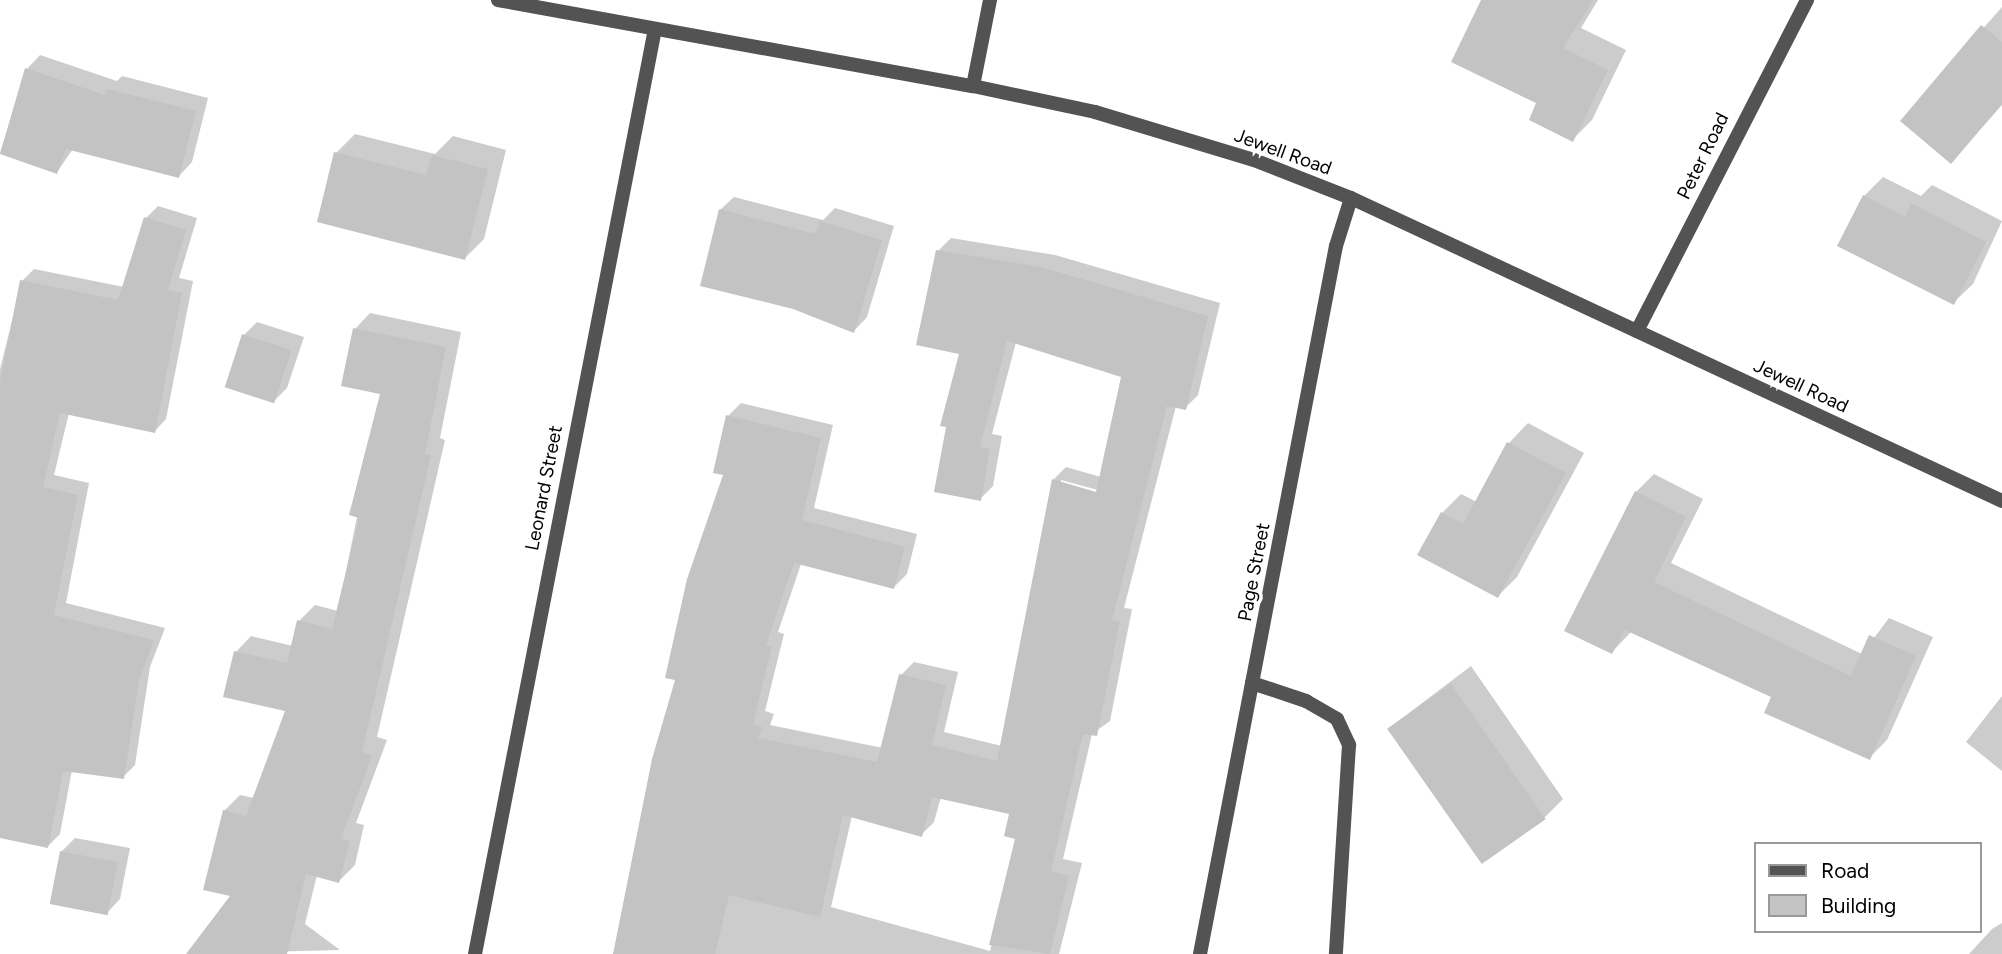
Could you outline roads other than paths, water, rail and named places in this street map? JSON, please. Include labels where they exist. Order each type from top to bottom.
[{"type":"street","name":"Jewell Road","points":[[498,0],[973,86],[1185,138],[1351,198],[2002,501]]},
{"type":"street","points":[[973,86],[990,0]]},
{"type":"street","name":"Peter Road","points":[[1637,331],[1768,66],[1807,0]]},
{"type":"street","name":"Leonard Street","points":[[475,954],[655,30]]},
{"type":"street","name":"Page Street","points":[[1200,954],[1336,246],[1351,198]]},
{"type":"street","points":[[1252,683],[1306,701],[1337,719],[1349,745],[1336,954]]}]
